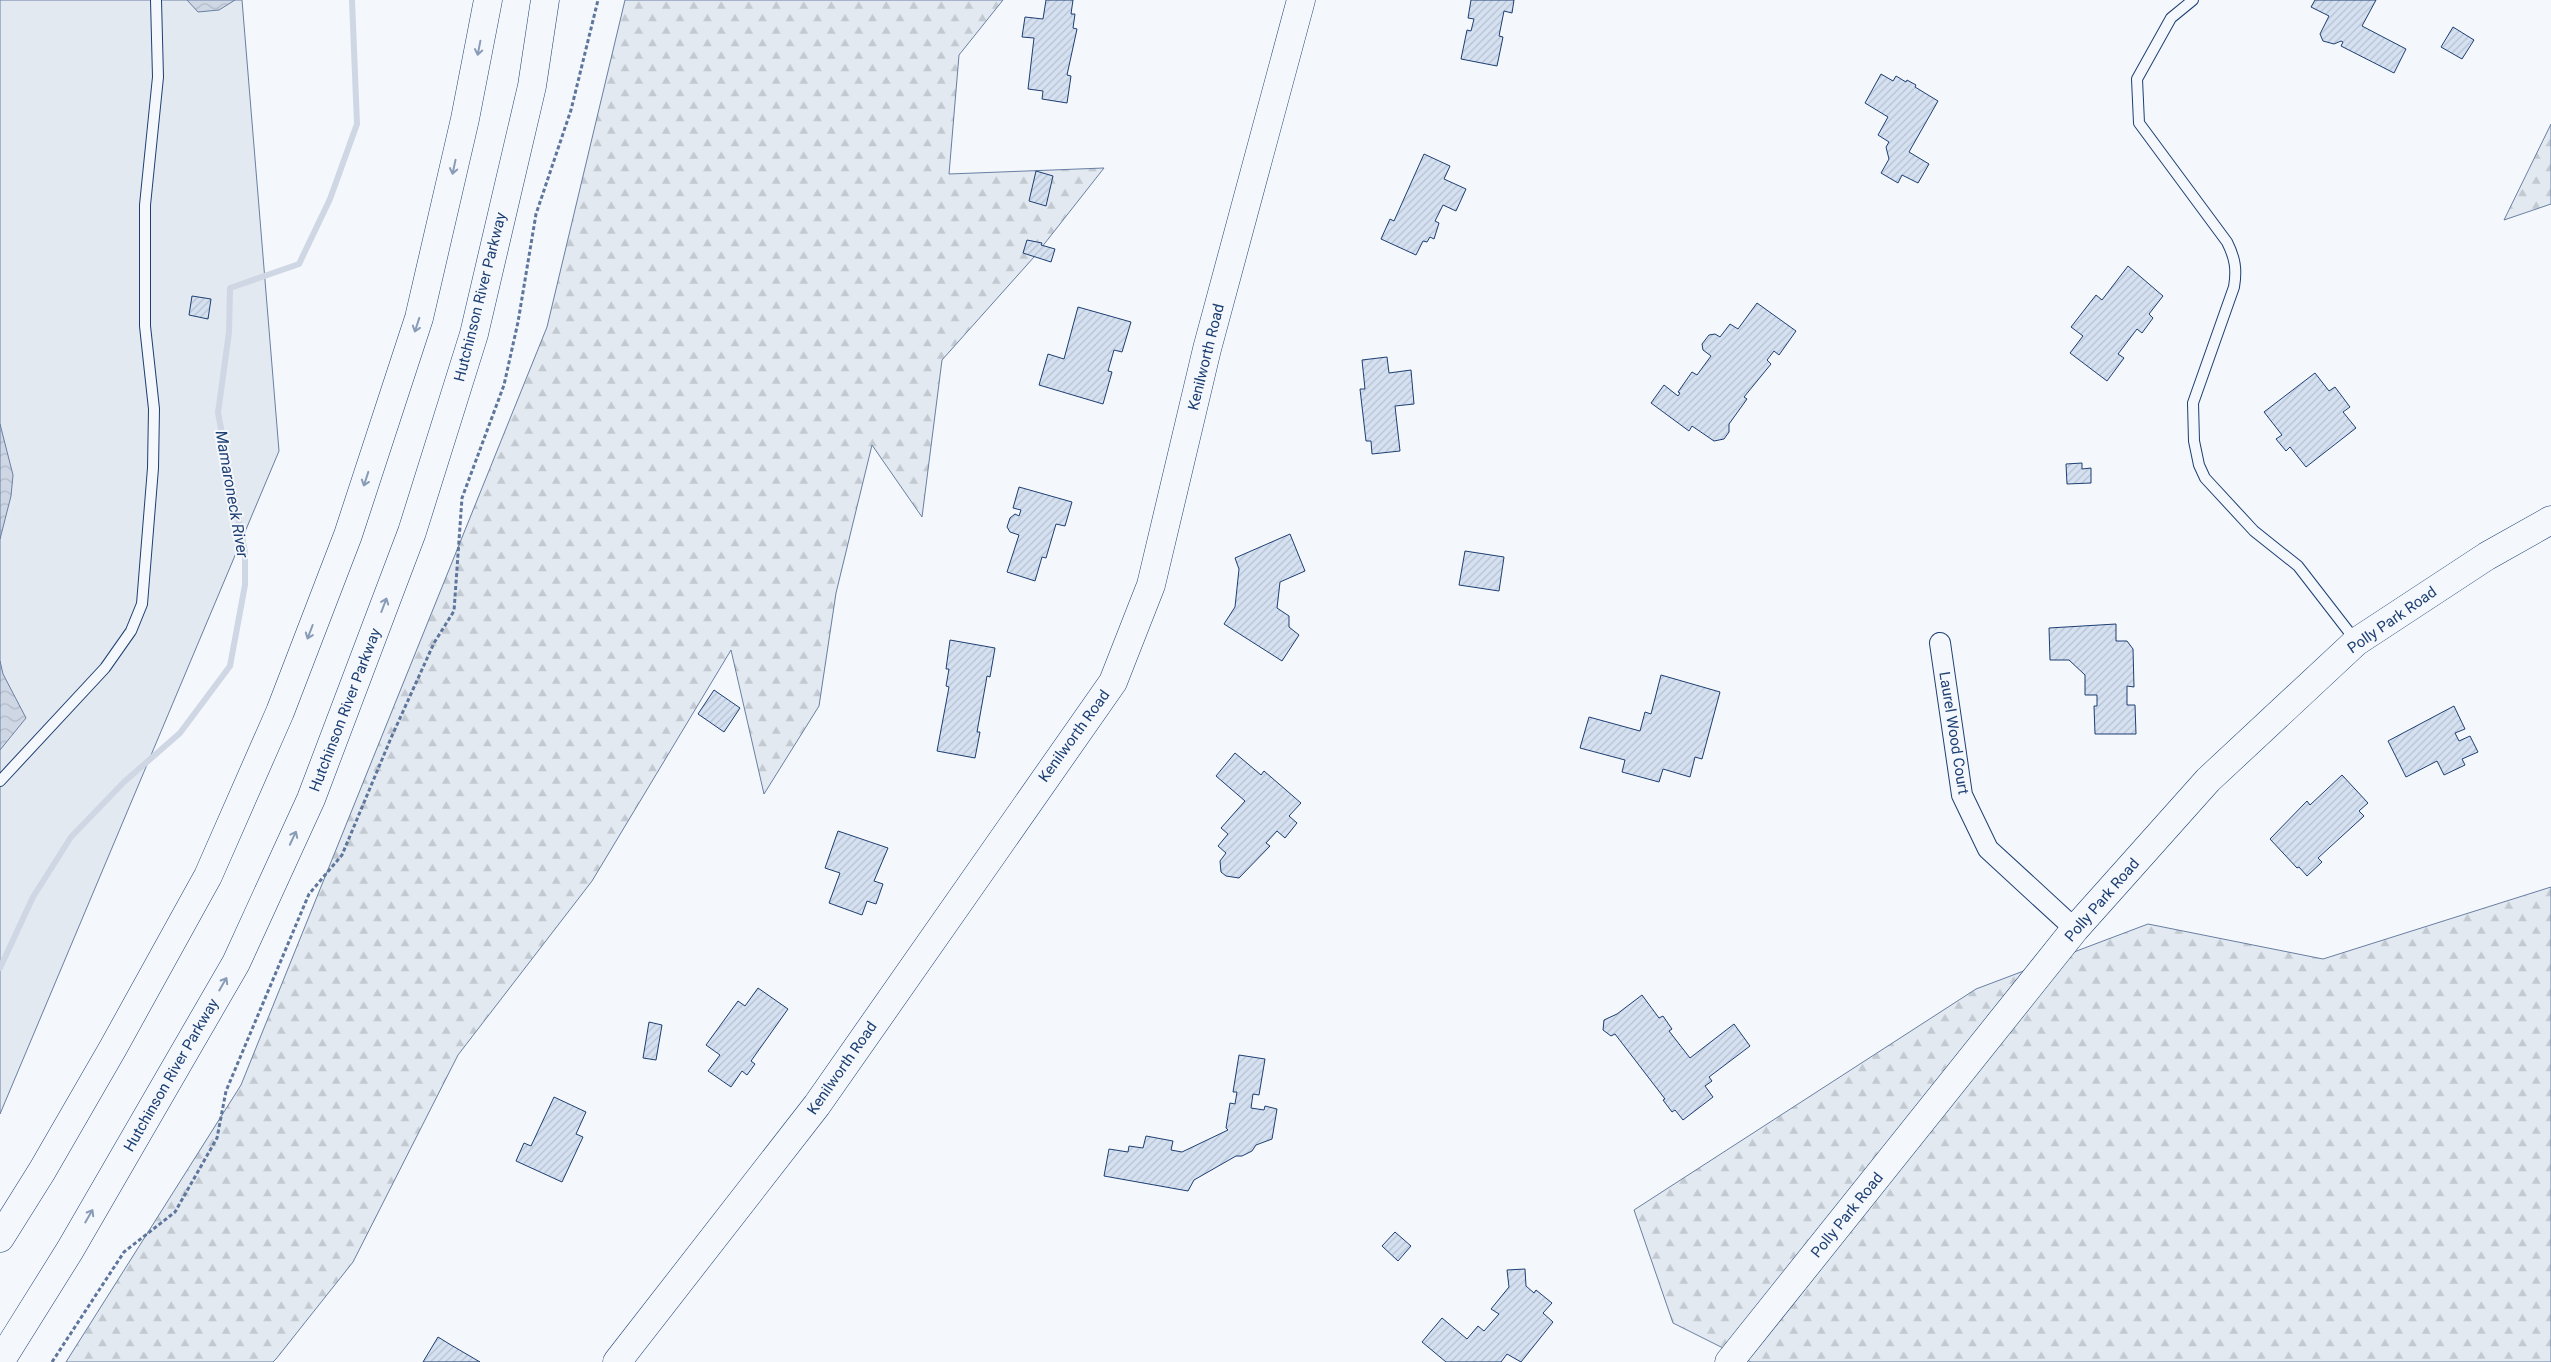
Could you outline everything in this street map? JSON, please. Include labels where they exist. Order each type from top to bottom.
[{"type":"main road","points":[[0,1238],[42,1171],[113,1048],[208,876],[280,712],[348,535],[419,318],[465,119],[488,0]]},
{"type":"main road","name":"Hutchinson River Parkway","points":[[0,1362],[70,1250],[236,963],[315,789],[412,532],[474,334],[532,86],[545,0]]},
{"type":"main road","name":"Kenilworth Road","points":[[617,1362],[817,1105],[1113,682],[1151,585],[1207,349],[1301,0]]},
{"type":"main road","name":"Polly Park Road","points":[[1729,1362],[2075,929],[2208,780],[2356,642],[2486,556],[2551,520]]},
{"type":"main road","points":[[0,1209],[113,1048]]},
{"type":"main road","points":[[13,1362],[70,1250]]},
{"type":"street","name":"Laurel Wood Court","points":[[1940,643],[1962,795],[1988,849],[2075,929]]},
{"type":"lane","points":[[0,781],[106,668],[131,631],[142,604],[153,468],[154,409],[145,326],[145,214],[158,77],[156,0]]},
{"type":"lane","points":[[2193,0],[2171,18],[2137,79],[2139,123],[2227,242],[2234,256],[2236,274],[2234,287],[2193,403],[2194,441],[2199,465],[2205,478],[2254,531],[2298,566],[2356,642]]},
{"type":"green space","points":[[0,0],[242,0],[279,451],[0,1114]]},
{"type":"green space","points":[[625,0],[1003,0],[959,55],[949,174],[1104,168],[1034,257],[942,360],[922,517],[872,445],[836,593],[819,706],[764,794],[731,650],[592,881],[458,1055],[353,1262],[276,1359],[273,1362],[66,1362],[241,1085],[547,327]]},
{"type":"green space","points":[[2551,124],[2551,204],[2504,220]]},
{"type":"green space","points":[[2551,887],[2551,1362],[1751,1362],[1673,1323],[1634,1210],[1976,989],[2148,924],[2323,959]]},
{"type":"water","points":[[187,0],[235,0],[219,10],[198,12]]},
{"type":"water","points":[[0,424],[13,475],[11,496],[0,539]]},
{"type":"water","points":[[0,661],[3,674],[26,718],[0,750]]},
{"type":"building","points":[[1046,0],[1073,0],[1071,14],[1075,14],[1073,28],[1077,29],[1067,75],[1071,76],[1067,103],[1042,99],[1043,91],[1028,89],[1034,38],[1022,37],[1025,17],[1043,19]]},
{"type":"building","points":[[1471,0],[1514,0],[1512,13],[1504,11],[1499,36],[1503,37],[1497,66],[1461,59],[1467,30],[1471,31],[1474,19],[1468,18]]},
{"type":"building","points":[[2315,0],[2376,0],[2362,26],[2406,49],[2394,73],[2341,46],[2343,42],[2341,41],[2334,44],[2323,41],[2320,34],[2329,16],[2311,7]]},
{"type":"building","points":[[2453,27],[2474,40],[2462,59],[2441,47]]},
{"type":"building","points":[[1881,74],[1893,81],[1896,76],[1906,82],[1907,80],[1938,101],[1909,152],[1929,164],[1918,183],[1902,175],[1898,183],[1881,173],[1889,159],[1886,147],[1889,142],[1878,135],[1888,117],[1865,103]]},
{"type":"building","points":[[1424,154],[1450,166],[1444,179],[1466,189],[1456,211],[1443,205],[1435,221],[1439,223],[1434,239],[1430,237],[1427,242],[1423,241],[1416,255],[1381,239],[1390,219],[1394,221]]},
{"type":"building","points":[[1036,171],[1053,176],[1046,206],[1029,201]]},
{"type":"building","points":[[1027,240],[1042,243],[1041,245],[1055,249],[1051,262],[1023,253]]},
{"type":"building","points":[[2128,266],[2163,296],[2149,314],[2153,318],[2142,333],[2137,329],[2118,354],[2124,358],[2107,381],[2070,353],[2083,336],[2071,327],[2096,295],[2102,300]]},
{"type":"building","points":[[192,296],[211,299],[208,319],[189,315]]},
{"type":"building","points":[[1757,303],[1796,331],[1779,355],[1774,351],[1767,360],[1771,364],[1744,397],[1747,399],[1729,424],[1729,432],[1724,439],[1714,441],[1692,426],[1689,431],[1651,403],[1664,385],[1678,396],[1680,393],[1678,392],[1692,372],[1697,375],[1711,356],[1703,350],[1702,344],[1709,335],[1715,334],[1720,337],[1730,324],[1738,329]]},
{"type":"building","points":[[1078,307],[1131,322],[1122,352],[1114,350],[1108,371],[1112,372],[1103,404],[1039,385],[1048,354],[1064,359]]},
{"type":"building","points":[[1387,357],[1389,373],[1411,370],[1414,404],[1395,406],[1400,451],[1372,454],[1371,441],[1366,441],[1360,389],[1365,389],[1362,360]]},
{"type":"building","points":[[2315,373],[2329,391],[2335,387],[2350,407],[2343,412],[2356,428],[2306,467],[2290,447],[2286,451],[2276,439],[2282,435],[2264,412]]},
{"type":"building","points":[[2082,463],[2082,469],[2091,468],[2091,483],[2067,484],[2066,464]]},
{"type":"building","points":[[1019,487],[1072,502],[1065,526],[1056,524],[1046,558],[1042,557],[1035,581],[1007,572],[1019,535],[1010,532],[1007,527],[1010,518],[1015,514],[1019,516],[1021,510],[1013,508]]},
{"type":"building","points":[[1290,534],[1305,571],[1280,582],[1277,608],[1289,616],[1289,627],[1299,635],[1282,661],[1224,624],[1235,607],[1239,569],[1235,558]]},
{"type":"building","points":[[1465,551],[1504,557],[1499,591],[1459,585]]},
{"type":"building","points":[[2116,624],[2116,641],[2127,641],[2133,649],[2134,687],[2127,686],[2127,705],[2135,705],[2136,734],[2095,734],[2094,706],[2097,706],[2097,695],[2085,695],[2085,675],[2069,660],[2050,660],[2049,628]]},
{"type":"building","points":[[950,640],[995,648],[990,677],[987,676],[977,732],[980,732],[975,758],[937,751],[949,687],[946,686],[949,669],[946,669]]},
{"type":"building","points":[[1661,675],[1720,692],[1702,759],[1695,757],[1690,777],[1663,769],[1659,782],[1622,772],[1625,760],[1580,748],[1589,717],[1640,731],[1645,712],[1651,714]]},
{"type":"building","points":[[714,690],[740,708],[724,732],[698,714]]},
{"type":"building","points":[[2454,706],[2465,729],[2455,733],[2459,741],[2470,736],[2478,752],[2462,759],[2465,765],[2444,775],[2437,761],[2406,777],[2388,741]]},
{"type":"building","points":[[1235,753],[1261,775],[1264,771],[1301,803],[1289,816],[1297,823],[1285,838],[1277,831],[1266,843],[1270,846],[1239,878],[1226,876],[1221,872],[1220,861],[1226,853],[1218,846],[1228,834],[1221,828],[1245,801],[1216,776]]},
{"type":"building","points":[[2342,775],[2368,803],[2359,811],[2364,816],[2318,858],[2322,862],[2307,876],[2270,839],[2307,801],[2310,805]]},
{"type":"building","points":[[838,831],[888,848],[874,881],[883,884],[876,904],[867,901],[862,915],[829,903],[840,873],[825,868]]},
{"type":"building","points":[[758,988],[788,1009],[751,1061],[755,1064],[747,1075],[742,1071],[731,1087],[708,1071],[720,1055],[706,1045],[738,1001],[745,1006]]},
{"type":"building","points":[[1642,995],[1659,1018],[1663,1016],[1672,1029],[1669,1031],[1690,1058],[1734,1024],[1750,1046],[1709,1077],[1712,1081],[1705,1086],[1713,1097],[1683,1120],[1675,1110],[1672,1112],[1663,1100],[1665,1099],[1615,1034],[1611,1036],[1603,1030],[1604,1020],[1617,1014]]},
{"type":"building","points":[[649,1022],[662,1025],[656,1060],[643,1058]]},
{"type":"building","points":[[1239,1055],[1265,1059],[1259,1095],[1253,1094],[1251,1108],[1264,1110],[1265,1106],[1277,1109],[1272,1139],[1256,1145],[1252,1151],[1242,1156],[1236,1156],[1194,1180],[1188,1191],[1104,1176],[1109,1149],[1128,1152],[1129,1146],[1143,1148],[1146,1136],[1173,1141],[1171,1150],[1182,1152],[1228,1130],[1226,1128],[1230,1103],[1235,1104],[1237,1092],[1233,1092]]},
{"type":"building","points":[[554,1097],[586,1112],[576,1134],[583,1137],[562,1182],[516,1161],[524,1143],[531,1146]]},
{"type":"building","points":[[1395,1232],[1411,1246],[1398,1261],[1382,1246]]},
{"type":"building","points":[[1525,1269],[1526,1286],[1534,1293],[1536,1290],[1552,1303],[1543,1313],[1553,1322],[1521,1362],[1507,1354],[1501,1362],[1446,1362],[1422,1342],[1442,1318],[1467,1339],[1478,1326],[1484,1331],[1499,1314],[1491,1309],[1509,1287],[1507,1270]]},
{"type":"building","points":[[438,1337],[451,1345],[480,1362],[423,1362]]},
{"type":"waterway","name":"Mamaroneck River","points":[[0,968],[33,897],[71,837],[124,782],[180,733],[230,666],[245,585],[245,552],[218,413],[229,332],[230,288],[299,264],[330,199],[357,124],[352,0]]}]
